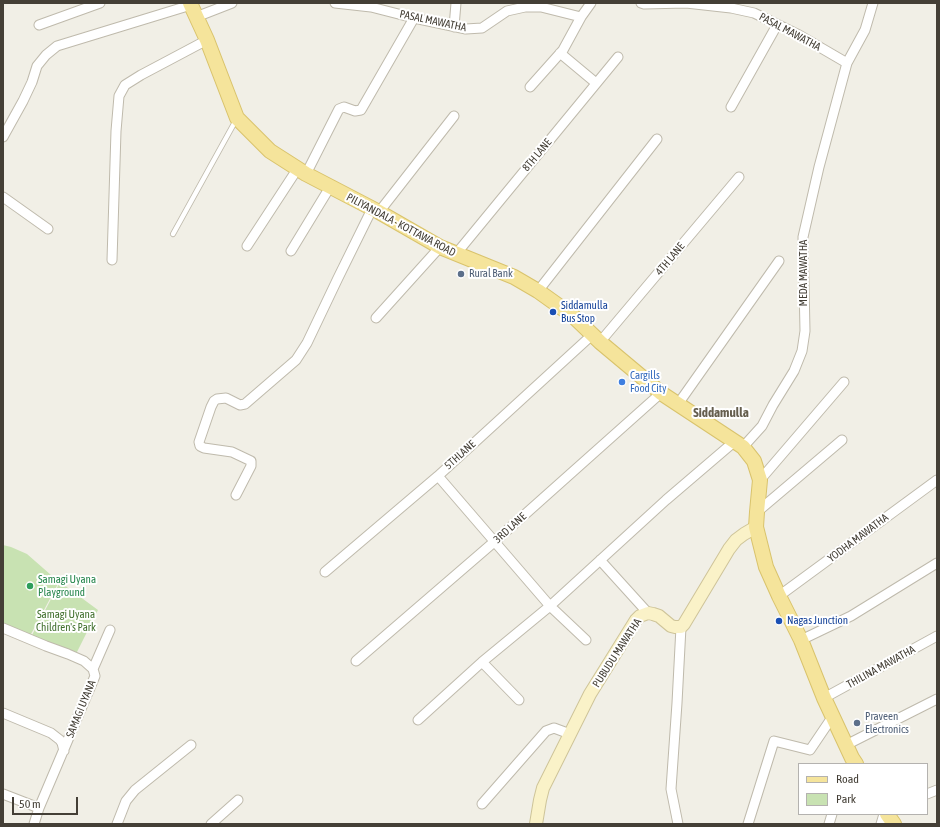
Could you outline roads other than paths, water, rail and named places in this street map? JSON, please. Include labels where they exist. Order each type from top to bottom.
[{"type":"main road","name":"PILIYANDALA - KOTTAWA ROAD","points":[[193,9],[207,40],[237,118],[270,151],[330,187],[440,247],[514,277],[538,291],[573,316],[596,338],[662,393],[739,444],[754,461],[760,480],[756,512],[756,527],[766,567],[801,640],[824,698],[846,744],[852,762]]},
{"type":"main road","points":[[887,815],[894,824]]},
{"type":"street","points":[[39,25],[100,3]]},
{"type":"street","points":[[3,137],[23,101],[32,82],[37,66],[46,55],[57,46],[193,9],[232,3]]},
{"type":"street","name":"PASAL MAWATHA","points":[[335,3],[371,7],[466,29],[482,28],[508,7],[541,7],[581,17]]},
{"type":"street","points":[[454,27],[456,3]]},
{"type":"street","points":[[530,87],[563,50],[581,17],[591,3]]},
{"type":"street","name":"PASAL MAWATHA","points":[[641,3],[686,3],[731,8],[754,13],[799,35],[847,63]]},
{"type":"street","points":[[847,63],[865,30],[873,3]]},
{"type":"street","points":[[247,246],[302,171],[339,109],[344,107],[355,111],[361,110],[414,18]]},
{"type":"street","points":[[731,107],[777,24]]},
{"type":"street","points":[[112,260],[116,131],[119,96],[125,85],[141,74],[207,40]]},
{"type":"street","points":[[560,53],[596,83]]},
{"type":"street","name":"8TH LANE","points":[[456,254],[618,57]]},
{"type":"street","name":"MEDA MAWATHA","points":[[418,720],[482,662],[550,606],[666,500],[762,426],[794,371],[802,351],[804,332],[803,237],[818,167],[847,63]]},
{"type":"street","points":[[236,495],[251,466],[251,461],[232,452],[204,448],[200,446],[199,442],[214,401],[226,398],[240,405],[246,404],[296,360],[307,343],[338,278],[375,211],[454,116]]},
{"type":"street","points":[[538,291],[657,139]]},
{"type":"street","name":"4TH LANE","points":[[596,338],[739,177]]},
{"type":"street","points":[[291,251],[330,187]]},
{"type":"street","points":[[3,197],[48,229]]},
{"type":"street","points":[[376,318],[440,247]]},
{"type":"street","points":[[678,404],[780,261]]},
{"type":"street","name":"5THLANE","points":[[325,572],[596,338]]},
{"type":"street","points":[[760,480],[844,382]]},
{"type":"street","name":"3RD LANE","points":[[356,661],[494,542],[662,393]]},
{"type":"street","points":[[756,512],[842,440]]},
{"type":"street","points":[[438,476],[550,606],[586,640]]},
{"type":"street","name":"YODHA MAWATHA","points":[[779,596],[937,480]]},
{"type":"street","points":[[678,824],[671,789],[681,627],[687,620],[729,549],[736,540],[756,527]]},
{"type":"street","points":[[600,560],[648,613]]},
{"type":"street","points":[[801,640],[851,616],[937,564]]},
{"type":"street","name":"PUBUDU MAWATHA","points":[[536,824],[543,788],[590,694],[633,625],[640,616],[648,613],[659,616],[671,626],[681,627]]},
{"type":"street","name":"SAMAGI UYANA","points":[[3,628],[84,661],[93,669],[95,676],[39,808],[34,824]]},
{"type":"street","points":[[93,669],[110,630]]},
{"type":"street","name":"THILINA MAWATHA","points":[[824,698],[937,636]]},
{"type":"street","points":[[482,662],[519,700]]},
{"type":"street","points":[[846,744],[937,699]]},
{"type":"street","name":"SAMAGI UYANA","points":[[3,713],[51,733],[60,740],[64,751]]},
{"type":"street","points":[[748,824],[774,741],[810,750],[833,716]]},
{"type":"street","points":[[482,804],[546,731],[554,728],[570,734]]},
{"type":"street","points":[[117,824],[126,801],[135,790],[191,745]]},
{"type":"street","points":[[3,794],[39,808]]},
{"type":"street","points":[[211,824],[238,800]]},
{"type":"street","points":[[881,824],[886,815]]},
{"type":"lane","points":[[173,234],[237,118]]},
{"type":"place","name":"Rural Bank","points":[[461,274]]},
{"type":"place","name":"Siddamulla Bus Stop","points":[[553,312]]},
{"type":"place","name":"Cargills Food City","points":[[622,382]]},
{"type":"place","name":"Samagi Uyana Playground","points":[[30,586]]},
{"type":"place","name":"Nagas Junction","points":[[779,621]]},
{"type":"place","name":"Praveen Electronics","points":[[857,723]]},
{"type":"district","name":"Siddamulla","points":[[721,413]]},
{"type":"park label","name":"Samagi Uyana Children's Park","points":[[66,621]]}]
